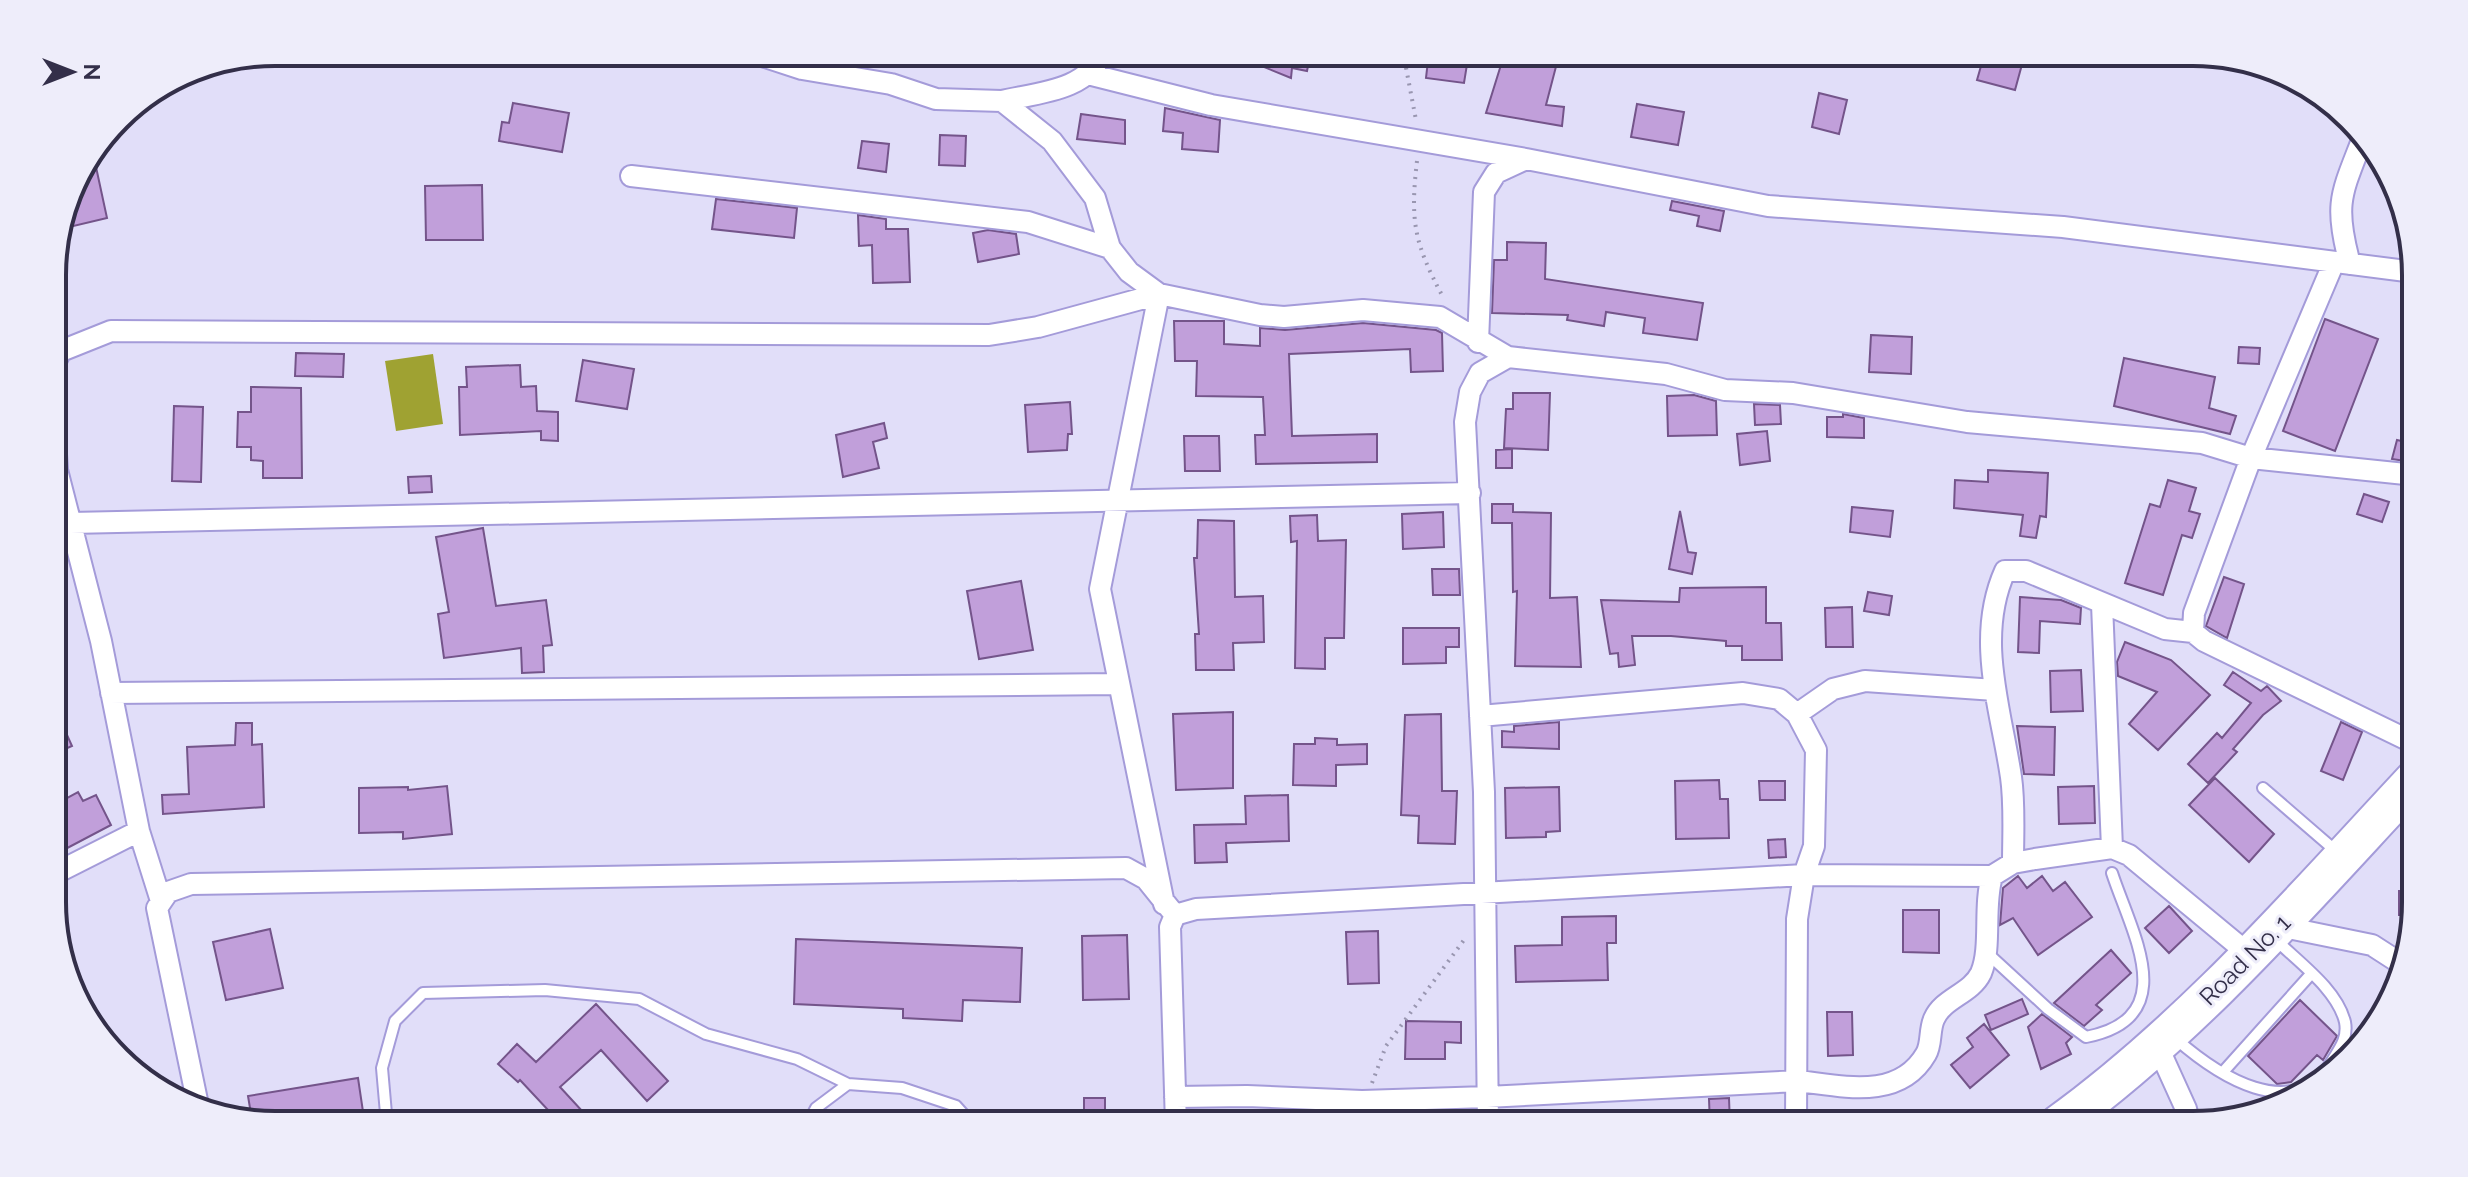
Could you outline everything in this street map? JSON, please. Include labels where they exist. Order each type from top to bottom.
[{"type":"highway","name":"Road No. 1","points":[[2075,1111],[2163,1040],[2267,939],[2402,793]]},
{"type":"street","points":[[824,66],[936,99],[1002,101],[1074,83],[1088,74],[1093,66]]},
{"type":"street","points":[[1088,74],[1211,105],[1526,159],[1768,206],[2063,227],[2402,270]]},
{"type":"street","points":[[1002,101],[1052,141],[1095,198],[1110,248],[1129,272],[1159,294],[1284,317],[1363,310],[1440,317],[1508,357],[1666,374],[1725,390],[1793,393],[1967,422],[2202,443],[2251,458],[2402,474]]},
{"type":"street","points":[[2193,632],[2194,613],[2251,458],[2342,263],[2339,207],[2359,148]]},
{"type":"street","points":[[1478,342],[1484,192],[1496,173],[1526,159]]},
{"type":"street","points":[[631,176],[1028,222],[1110,248]]},
{"type":"street","points":[[66,349],[111,331],[989,335],[1038,327],[1159,294]]},
{"type":"street","points":[[1159,294],[1100,589],[1169,909],[1176,1111]]},
{"type":"street","points":[[1488,1111],[1487,895],[1465,422],[1470,392],[1480,373],[1508,357]]},
{"type":"street","points":[[71,523],[1118,498],[1470,493]]},
{"type":"street","points":[[66,504],[111,693],[139,831],[161,901]]},
{"type":"street","points":[[2013,863],[2011,776],[1990,659],[1993,611],[2005,571],[2026,571],[2165,629],[2193,632],[2204,641],[2402,737]]},
{"type":"street","points":[[2102,604],[2112,848]]},
{"type":"street","points":[[1797,714],[1833,689],[1865,681],[1995,690]]},
{"type":"street","points":[[111,693],[1119,684]]},
{"type":"street","points":[[1480,716],[1743,693],[1779,699],[1797,714],[1816,750],[1814,846],[1804,875],[1797,919],[1797,1111]]},
{"type":"street","points":[[66,868],[139,831]]},
{"type":"street","points":[[1169,909],[1487,895],[1804,875],[1992,876],[2013,863],[2112,848],[2129,855],[2267,939],[2372,945],[2394,959]]},
{"type":"street","points":[[196,1095],[157,908],[178,886],[206,882],[1126,868],[1146,879],[1169,909]]},
{"type":"street","points":[[1175,1097],[1247,1096],[1362,1101],[1798,1081],[1856,1088],[1891,1085],[1913,1073],[1928,1051],[1933,1020],[1941,1008],[1975,984],[1982,970],[1985,898],[1992,876]]},
{"type":"street","points":[[2163,1040],[2186,1111]]},
{"type":"lane","points":[[2263,788],[2342,857]]},
{"type":"lane","points":[[1985,950],[2048,1009],[2086,1037],[2105,1033],[2123,1023],[2145,993],[2146,975],[2112,873]]},
{"type":"lane","points":[[2267,939],[2311,974],[2332,996],[2345,1021],[2346,1038],[2338,1052]]},
{"type":"lane","points":[[2223,1072],[2311,974]]},
{"type":"lane","points":[[386,1111],[382,1068],[395,1021],[423,993],[545,990],[639,999],[706,1034],[797,1059],[848,1084],[902,1088],[956,1106],[960,1111]]},
{"type":"lane","points":[[2163,1040],[2259,1090],[2275,1094]]},
{"type":"lane","points":[[814,1111],[848,1084]]},
{"type":"path","points":[[1406,66],[1419,140],[1411,190],[1420,254],[1447,303]]},
{"type":"path","points":[[1362,1101],[1386,1046],[1446,969],[1487,895]]},
{"type":"shaded area","points":[[433,354],[443,424],[396,431],[385,361]]},
{"type":"building","points":[[1261,66],[1308,66],[1307,71],[1292,68],[1291,78]]},
{"type":"building","points":[[1427,66],[1467,66],[1464,83],[1426,78]]},
{"type":"building","points":[[1501,66],[1556,66],[1546,105],[1564,107],[1562,126],[1486,113]]},
{"type":"building","points":[[1981,66],[2022,66],[2015,90],[1977,80]]},
{"type":"building","points":[[1819,93],[1847,100],[1839,134],[1812,127]]},
{"type":"building","points":[[513,103],[569,113],[562,152],[499,141],[502,122],[509,123]]},
{"type":"building","points":[[1637,104],[1684,112],[1678,145],[1631,137]]},
{"type":"building","points":[[1165,108],[1220,120],[1218,152],[1182,149],[1183,133],[1163,131]]},
{"type":"building","points":[[1081,114],[1125,120],[1125,144],[1077,139]]},
{"type":"building","points":[[940,135],[966,136],[965,166],[939,165]]},
{"type":"building","points":[[862,141],[889,144],[886,172],[858,168]]},
{"type":"building","points":[[96,167],[107,218],[72,226],[82,195]]},
{"type":"building","points":[[482,185],[483,240],[426,240],[425,186]]},
{"type":"building","points":[[716,199],[797,208],[794,238],[712,229]]},
{"type":"building","points":[[1672,201],[1724,211],[1720,231],[1697,226],[1699,216],[1670,210]]},
{"type":"building","points":[[858,215],[886,219],[886,229],[908,229],[910,282],[873,283],[872,245],[859,246]]},
{"type":"building","points":[[988,230],[1016,234],[1019,254],[978,262],[973,233]]},
{"type":"building","points":[[1507,242],[1546,243],[1545,279],[1703,303],[1697,340],[1643,333],[1645,318],[1606,312],[1604,326],[1567,320],[1568,315],[1492,313],[1494,260],[1507,260]]},
{"type":"building","points":[[2325,319],[2378,339],[2335,451],[2283,431]]},
{"type":"building","points":[[1174,321],[1224,321],[1224,344],[1260,346],[1260,328],[1285,330],[1363,323],[1436,330],[1442,333],[1443,371],[1411,372],[1410,349],[1289,354],[1292,436],[1377,434],[1377,462],[1256,464],[1255,435],[1265,435],[1263,397],[1196,396],[1197,361],[1175,361]]},
{"type":"building","points":[[1871,335],[1912,337],[1911,374],[1869,372]]},
{"type":"building","points":[[2239,347],[2260,348],[2259,364],[2238,363]]},
{"type":"building","points":[[296,353],[344,354],[343,377],[295,376]]},
{"type":"building","points":[[2124,358],[2215,377],[2209,408],[2236,416],[2230,434],[2114,406]]},
{"type":"building","points":[[583,360],[634,369],[627,409],[576,401]]},
{"type":"building","points":[[520,365],[521,387],[536,386],[537,411],[558,412],[558,441],[541,440],[541,431],[460,435],[459,387],[467,387],[466,367]]},
{"type":"building","points":[[251,387],[301,388],[302,478],[263,478],[263,461],[251,460],[251,447],[237,447],[238,412],[251,412]]},
{"type":"building","points":[[1513,393],[1550,393],[1548,450],[1504,448],[1506,409],[1513,409]]},
{"type":"building","points":[[1694,395],[1716,401],[1717,435],[1668,436],[1667,396]]},
{"type":"building","points":[[1070,402],[1072,434],[1068,434],[1067,450],[1028,452],[1025,405]]},
{"type":"building","points":[[1754,404],[1780,405],[1781,424],[1755,425]]},
{"type":"building","points":[[174,406],[203,407],[201,482],[172,481]]},
{"type":"building","points":[[1843,414],[1864,418],[1864,438],[1827,437],[1827,417],[1843,417]]},
{"type":"building","points":[[884,423],[887,438],[873,442],[879,468],[843,477],[836,435]]},
{"type":"building","points":[[1767,431],[1770,461],[1740,465],[1737,434]]},
{"type":"building","points":[[1184,436],[1219,436],[1220,471],[1185,471]]},
{"type":"building","points":[[2397,440],[2402,441],[2402,460],[2392,459]]},
{"type":"building","points":[[1512,449],[1512,468],[1496,468],[1496,450]]},
{"type":"building","points":[[1988,470],[2048,473],[2046,517],[2040,516],[2036,538],[2020,536],[2023,515],[1954,508],[1955,480],[1988,482]]},
{"type":"building","points":[[431,476],[432,492],[409,493],[408,477]]},
{"type":"building","points":[[2168,480],[2196,488],[2189,511],[2200,514],[2192,538],[2182,535],[2163,595],[2125,583],[2150,504],[2160,507]]},
{"type":"building","points":[[2364,494],[2389,502],[2382,522],[2357,514]]},
{"type":"building","points":[[1492,504],[1513,504],[1513,512],[1551,513],[1550,598],[1577,597],[1581,667],[1515,666],[1517,591],[1513,592],[1512,523],[1492,523]]},
{"type":"building","points":[[1852,507],[1893,511],[1890,537],[1850,532]]},
{"type":"building","points":[[1680,511],[1688,552],[1696,553],[1692,574],[1669,569]]},
{"type":"building","points":[[1443,512],[1444,547],[1403,549],[1402,514]]},
{"type":"building","points":[[1317,515],[1318,541],[1346,540],[1344,638],[1325,638],[1325,669],[1295,668],[1297,541],[1291,542],[1290,516]]},
{"type":"building","points":[[1198,520],[1234,521],[1235,597],[1263,596],[1264,642],[1233,643],[1234,670],[1196,670],[1195,634],[1199,634],[1194,558],[1197,558]]},
{"type":"building","points":[[483,528],[496,606],[546,600],[552,645],[543,646],[544,672],[522,673],[521,648],[444,658],[438,614],[449,612],[436,537]]},
{"type":"building","points":[[1432,569],[1459,569],[1460,595],[1433,595]]},
{"type":"building","points":[[2224,577],[2244,584],[2227,638],[2206,626]]},
{"type":"building","points":[[1021,581],[1033,650],[979,659],[967,591]]},
{"type":"building","points":[[1766,587],[1766,623],[1781,623],[1782,660],[1742,660],[1742,646],[1726,646],[1726,641],[1671,636],[1632,636],[1635,665],[1619,667],[1618,653],[1610,654],[1601,600],[1679,602],[1680,588]]},
{"type":"building","points":[[1868,592],[1892,596],[1889,615],[1864,611]]},
{"type":"building","points":[[2020,597],[2061,600],[2081,608],[2080,624],[2040,621],[2039,653],[2018,652]]},
{"type":"building","points":[[1852,607],[1853,647],[1826,647],[1825,608]]},
{"type":"building","points":[[1403,628],[1459,628],[1459,647],[1446,647],[1446,663],[1403,664]]},
{"type":"building","points":[[2125,642],[2171,660],[2210,695],[2158,750],[2129,724],[2157,692],[2118,676],[2117,662]]},
{"type":"building","points":[[2081,670],[2083,711],[2051,712],[2050,671]]},
{"type":"building","points":[[2233,672],[2261,691],[2267,686],[2281,701],[2263,715],[2233,749],[2237,752],[2208,783],[2188,764],[2217,733],[2222,738],[2251,703],[2224,685]]},
{"type":"building","points":[[1233,712],[1233,788],[1176,790],[1173,714]]},
{"type":"building","points":[[1441,714],[1442,791],[1457,791],[1455,844],[1418,843],[1419,816],[1401,815],[1405,715]]},
{"type":"building","points":[[1559,722],[1559,749],[1502,747],[1502,731],[1514,732],[1514,726]]},
{"type":"building","points":[[2341,722],[2362,732],[2343,780],[2321,771]]},
{"type":"building","points":[[236,723],[252,723],[252,745],[262,744],[264,807],[163,814],[162,795],[189,794],[187,747],[235,745]]},
{"type":"building","points":[[2017,726],[2055,727],[2054,775],[2024,774]]},
{"type":"building","points":[[66,733],[72,746],[66,749]]},
{"type":"building","points":[[1315,738],[1337,739],[1337,745],[1367,744],[1367,764],[1336,765],[1336,786],[1293,785],[1294,744],[1315,744]]},
{"type":"building","points":[[2215,778],[2274,834],[2249,862],[2189,805]]},
{"type":"building","points":[[1719,780],[1720,799],[1728,799],[1729,838],[1676,839],[1675,781]]},
{"type":"building","points":[[1759,781],[1785,781],[1785,800],[1760,800]]},
{"type":"building","points":[[447,786],[452,834],[403,839],[403,832],[359,833],[359,788],[408,787],[408,790]]},
{"type":"building","points":[[2094,786],[2095,823],[2059,824],[2058,787]]},
{"type":"building","points":[[1559,787],[1560,831],[1546,832],[1546,837],[1506,838],[1505,788]]},
{"type":"building","points":[[78,792],[83,801],[96,795],[111,825],[66,849],[66,798]]},
{"type":"building","points":[[1288,795],[1289,841],[1226,843],[1227,862],[1195,863],[1194,825],[1246,824],[1245,796]]},
{"type":"building","points":[[1785,839],[1786,857],[1769,858],[1768,840]]},
{"type":"building","points":[[2018,876],[2027,888],[2042,876],[2053,891],[2065,882],[2092,917],[2038,955],[2013,918],[2000,925],[2003,888]]},
{"type":"building","points":[[2399,891],[2402,891],[2402,915],[2399,915]]},
{"type":"building","points":[[2169,906],[2192,931],[2169,953],[2145,928]]},
{"type":"building","points":[[1903,910],[1939,910],[1939,953],[1903,952]]},
{"type":"building","points":[[1616,916],[1616,943],[1607,943],[1608,980],[1516,982],[1515,946],[1562,945],[1562,917]]},
{"type":"building","points":[[270,929],[283,988],[226,1000],[213,942]]},
{"type":"building","points":[[1378,931],[1379,983],[1348,984],[1346,932]]},
{"type":"building","points":[[1127,935],[1129,999],[1083,1000],[1082,936]]},
{"type":"building","points":[[796,939],[1022,948],[1020,1002],[963,1000],[962,1021],[903,1018],[903,1009],[794,1004]]},
{"type":"building","points":[[2111,950],[2131,973],[2096,1005],[2102,1010],[2084,1026],[2054,1003]]},
{"type":"building","points":[[2022,999],[2028,1014],[1991,1030],[1985,1015]]},
{"type":"building","points":[[2300,1000],[2337,1036],[2323,1060],[2317,1055],[2291,1082],[2277,1084],[2248,1056]]},
{"type":"building","points":[[596,1004],[668,1081],[647,1101],[601,1050],[560,1087],[582,1111],[549,1111],[520,1080],[518,1082],[498,1064],[517,1044],[536,1062]]},
{"type":"building","points":[[1827,1012],[1852,1012],[1853,1055],[1828,1056]]},
{"type":"building","points":[[2042,1014],[2072,1037],[2066,1043],[2071,1054],[2041,1069],[2028,1027]]},
{"type":"building","points":[[1406,1021],[1461,1022],[1461,1043],[1445,1042],[1445,1059],[1405,1059]]},
{"type":"building","points":[[1984,1024],[2009,1055],[1970,1088],[1951,1065],[1973,1047],[1967,1038]]},
{"type":"building","points":[[358,1078],[363,1111],[261,1111],[250,1109],[248,1096]]},
{"type":"building","points":[[1084,1098],[1105,1098],[1105,1111],[1084,1111]]},
{"type":"building","points":[[1729,1098],[1729,1111],[1709,1111],[1709,1099]]}]
